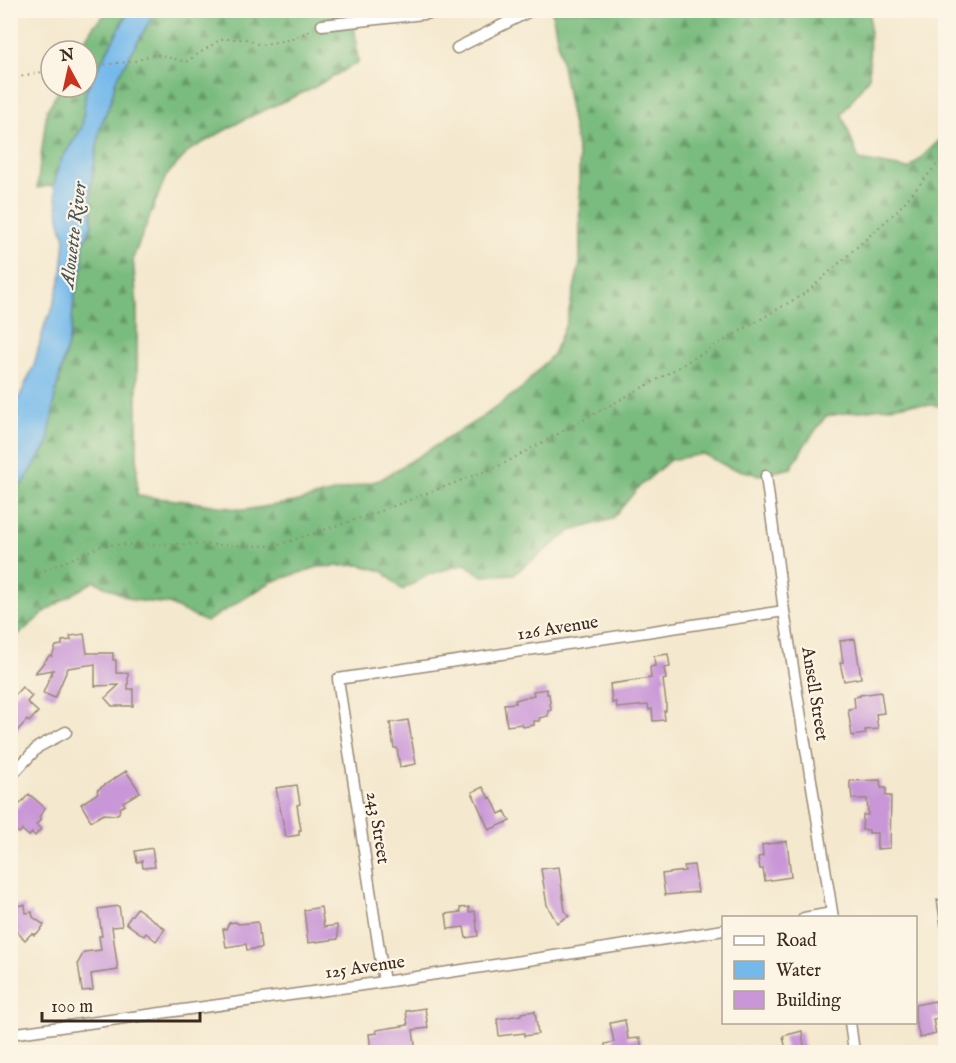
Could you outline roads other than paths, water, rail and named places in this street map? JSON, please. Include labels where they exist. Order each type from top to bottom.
[{"type":"street","points":[[321,25],[460,10]]},
{"type":"street","points":[[457,48],[532,10]]},
{"type":"street","name":"Ansell Street","points":[[766,476],[784,611],[833,915]]},
{"type":"street","name":"126 Avenue","points":[[338,680],[784,611]]},
{"type":"street","name":"243 Street","points":[[338,680],[384,982]]},
{"type":"street","points":[[10,777],[38,747],[66,732]]},
{"type":"street","name":"125 Avenue","points":[[10,1034],[384,982],[722,930]]},
{"type":"street","points":[[850,1024],[855,1053]]},
{"type":"water","name":"Alouette River","points":[[129,11],[158,11],[153,15],[116,80],[100,128],[91,185],[92,224],[83,245],[83,265],[74,298],[71,331],[56,390],[48,444],[26,479],[11,497],[11,427],[18,415],[14,409],[34,365],[62,274],[65,238],[54,185],[61,160],[82,128],[85,99],[99,99],[99,66]]}]
